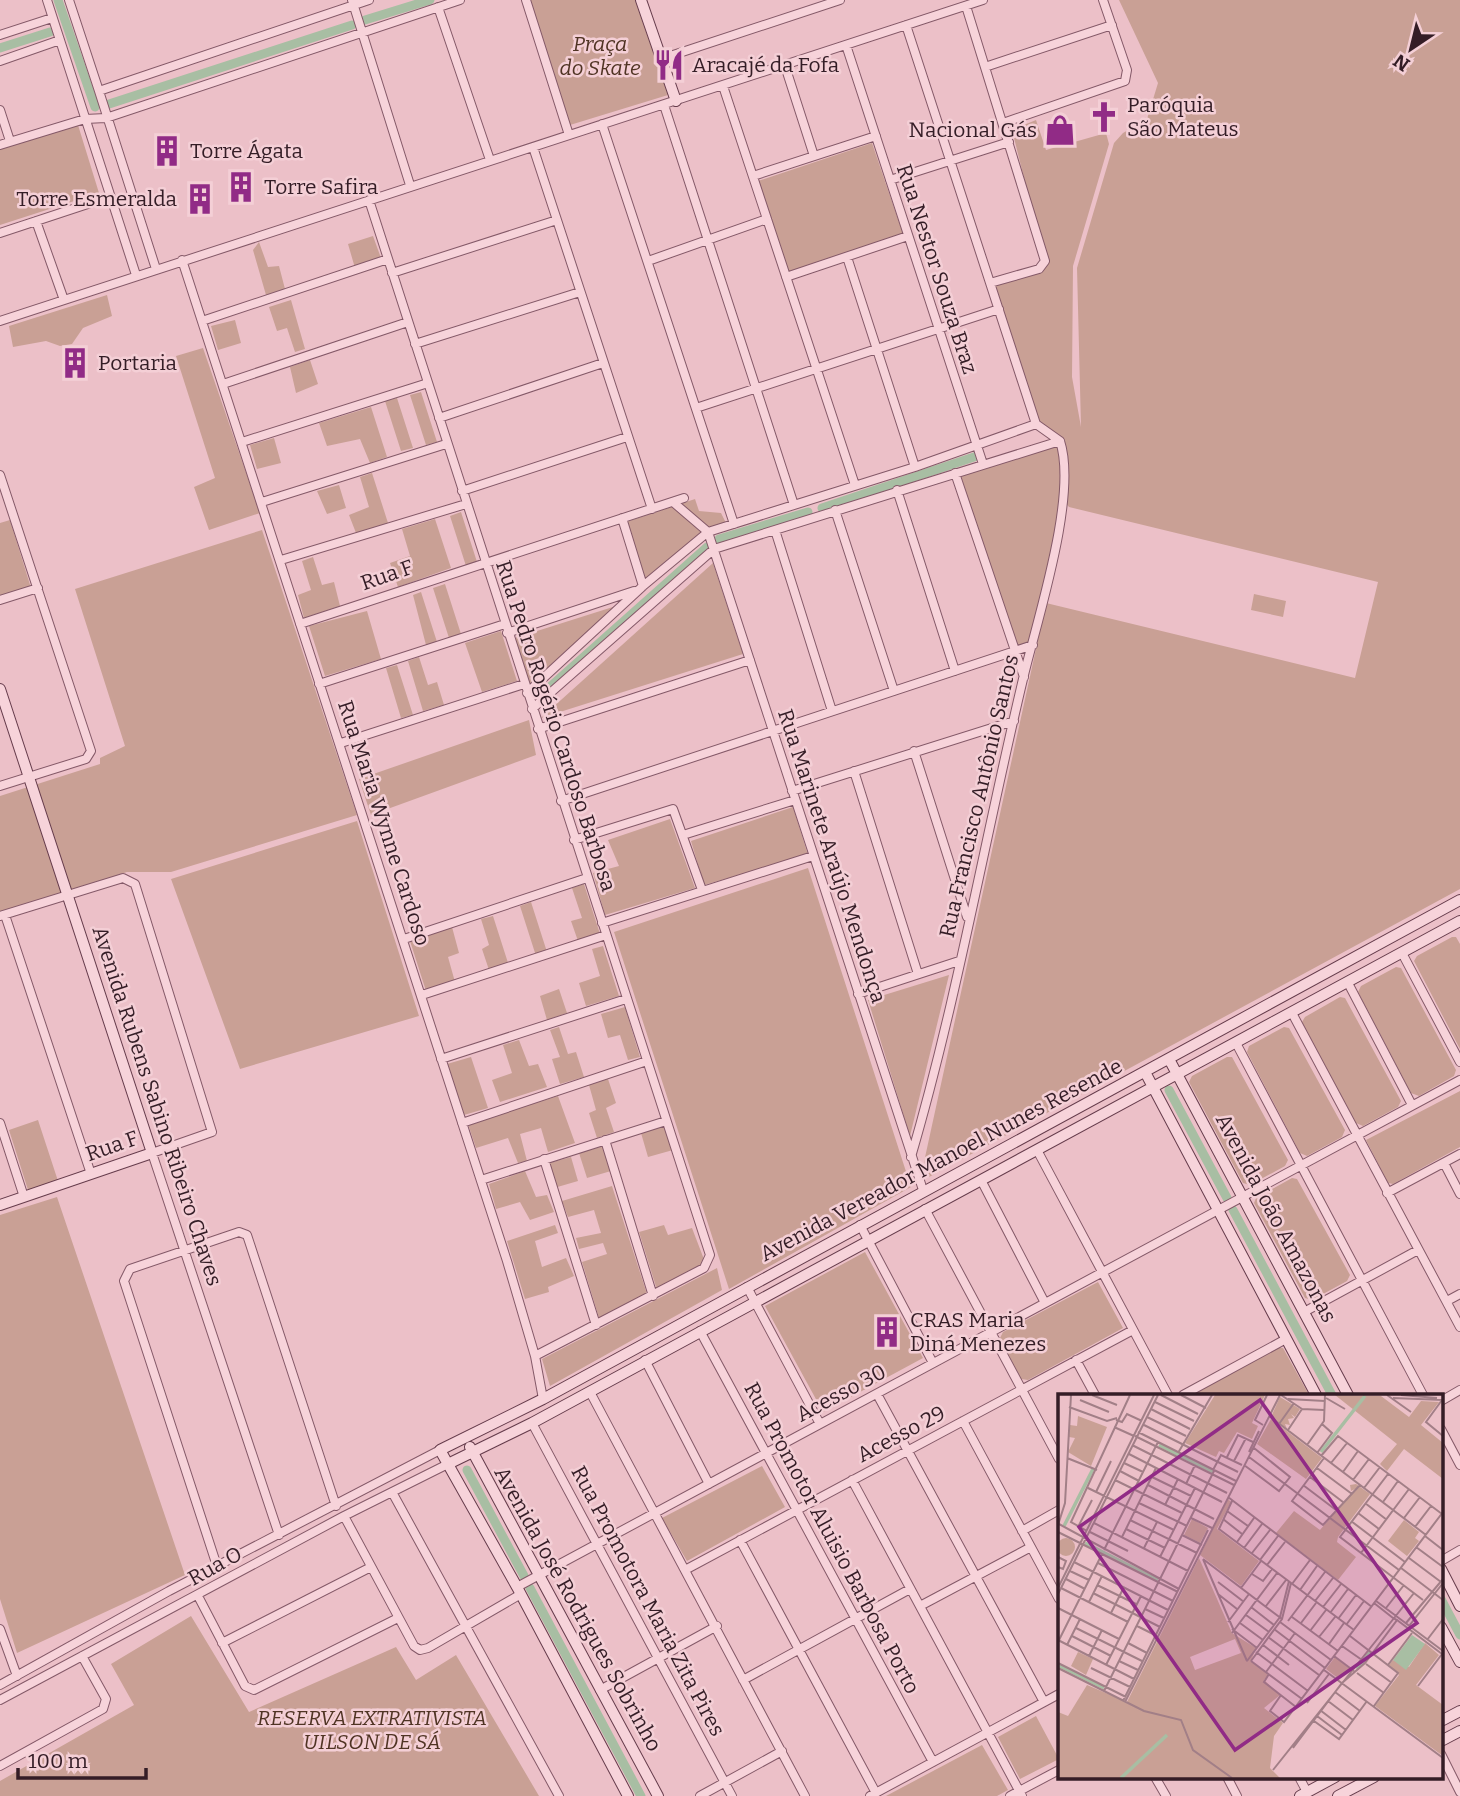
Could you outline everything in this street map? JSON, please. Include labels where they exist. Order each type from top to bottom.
[{"type":"street","points":[[47,0],[136,275]]},
{"type":"street","points":[[69,0],[156,269]]},
{"type":"street","points":[[99,91],[353,3],[369,0]]},
{"type":"street","points":[[0,145],[85,120],[106,118],[460,0]]},
{"type":"street","points":[[526,0],[569,135]]},
{"type":"street","points":[[641,0],[676,101]]},
{"type":"street","points":[[661,59],[840,0]]},
{"type":"street","points":[[0,321],[983,0]]},
{"type":"street","points":[[1003,123],[1121,85],[1127,79],[1127,70],[1103,0]]},
{"type":"street","points":[[353,3],[410,185]]},
{"type":"street","points":[[966,6],[1045,261],[1039,269],[990,283]]},
{"type":"street","points":[[438,7],[490,160]]},
{"type":"street","points":[[0,35],[52,18]]},
{"type":"street","points":[[906,25],[1036,424],[1060,440]]},
{"type":"street","points":[[985,67],[1112,25]]},
{"type":"street","points":[[0,61],[60,40]]},
{"type":"street","name":"Rua Nestor Souza Braz","points":[[846,45],[983,464]]},
{"type":"street","points":[[785,66],[814,156]]},
{"type":"street","points":[[723,86],[855,485]]},
{"type":"street","points":[[664,105],[794,505]]},
{"type":"street","points":[[0,110],[10,141]]},
{"type":"street","points":[[602,124],[734,524]]},
{"type":"street","points":[[753,176],[876,136]]},
{"type":"street","points":[[890,180],[1009,142]]},
{"type":"street","points":[[533,147],[652,509]]},
{"type":"street","points":[[0,233],[109,198]]},
{"type":"street","name":"Rua Pedro Rogério Cardoso Barbosa","points":[[369,200],[561,801],[710,1255],[710,1262],[653,1296]]},
{"type":"street","points":[[648,261],[767,219]]},
{"type":"street","points":[[392,273],[557,220]]},
{"type":"street","points":[[36,221],[64,300]]},
{"type":"street","points":[[786,277],[908,236]]},
{"type":"street","points":[[847,257],[915,467]]},
{"type":"street","points":[[202,321],[388,259]]},
{"type":"street","name":"Rua Maria Wynne Cardoso","points":[[181,260],[281,560],[319,684],[341,743],[481,1180],[535,1356],[543,1399]]},
{"type":"street","points":[[415,344],[580,292]]},
{"type":"street","points":[[696,408],[999,309]]},
{"type":"street","points":[[223,384],[408,322]]},
{"type":"street","points":[[439,418],[603,363]]},
{"type":"street","points":[[242,442],[428,383]]},
{"type":"street","points":[[341,743],[525,689],[708,532],[915,467],[1036,424]]},
{"type":"street","points":[[462,491],[627,437]]},
{"type":"street","points":[[532,709],[714,549],[1060,440]]},
{"type":"street","name":"Rua Francisco Antônio Santos","points":[[911,1157],[937,1070],[968,920],[1033,645],[1065,489],[1066,465],[1060,440]]},
{"type":"street","points":[[262,502],[446,444]]},
{"type":"street","points":[[955,473],[1024,677]]},
{"type":"street","points":[[0,475],[91,750],[90,755],[0,786]]},
{"type":"street","points":[[897,490],[955,671]]},
{"type":"street","name":"Rua F","points":[[300,624],[684,499]]},
{"type":"street","points":[[810,500],[816,516]]},
{"type":"street","points":[[673,502],[708,532]]},
{"type":"street","points":[[281,560],[466,504]]},
{"type":"street","points":[[835,510],[894,691]]},
{"type":"street","points":[[622,518],[641,588]]},
{"type":"street","points":[[775,530],[832,711]]},
{"type":"street","name":"Rua Marinete Araújo Mendonça","points":[[708,532],[923,1190]]},
{"type":"street","points":[[0,600],[38,588]]},
{"type":"street","points":[[319,684],[641,588]]},
{"type":"street","points":[[561,801],[1033,645]]},
{"type":"street","points":[[538,729],[750,660]]},
{"type":"street","name":"Avenida Rubens Sabino Ribeiro Chaves","points":[[0,689],[279,1535]]},
{"type":"street","points":[[683,835],[794,796],[854,771],[1014,722]]},
{"type":"street","points":[[914,751],[968,920]]},
{"type":"street","points":[[854,771],[918,974]]},
{"type":"street","points":[[574,840],[669,808],[677,813],[702,890]]},
{"type":"street","points":[[602,923],[813,856]]},
{"type":"street","name":"Rua F","points":[[0,1205],[212,1132],[131,880],[123,878],[69,896]]},
{"type":"street","points":[[404,939],[587,878]]},
{"type":"street","points":[[69,896],[3,916],[91,1174]]},
{"type":"street","points":[[1455,903],[1459,923]]},
{"type":"street","name":"Avenida Vereador Manoel Nunes Resende","points":[[440,1450],[543,1399],[1455,903]]},
{"type":"street","name":"Avenida Vereador Manoel Nunes Resende","points":[[450,1468],[645,1360],[1459,923]]},
{"type":"street","points":[[422,995],[606,935]]},
{"type":"street","points":[[1402,953],[1460,1062]]},
{"type":"street","points":[[858,994],[959,961]]},
{"type":"street","points":[[1348,983],[1412,1105]]},
{"type":"street","points":[[441,1059],[626,999]]},
{"type":"street","points":[[1292,1013],[1460,1327]]},
{"type":"street","points":[[1236,1043],[1422,1394]]},
{"type":"street","name":"Avenida João Amazonas","points":[[1168,1059],[1347,1394]]},
{"type":"street","points":[[462,1123],[647,1061]]},
{"type":"street","points":[[1145,1072],[1315,1394]]},
{"type":"street","name":"Acesso 30","points":[[398,1618],[414,1646],[420,1650],[468,1626],[539,1576],[597,1544],[1460,1080]]},
{"type":"street","points":[[481,1180],[666,1121]]},
{"type":"street","points":[[0,1123],[24,1197]]},
{"type":"street","points":[[535,1356],[653,1296],[605,1140]]},
{"type":"street","points":[[1037,1150],[1167,1394]]},
{"type":"street","points":[[1387,1193],[1460,1154]]},
{"type":"street","points":[[544,1159],[596,1325]]},
{"type":"street","points":[[1444,1163],[1460,1194]]},
{"type":"street","points":[[981,1180],[1045,1303]]},
{"type":"street","points":[[923,1190],[991,1332],[1058,1457]]},
{"type":"street","points":[[860,1225],[933,1363]]},
{"type":"street","points":[[217,1566],[124,1275],[130,1269],[239,1232],[245,1233],[336,1506]]},
{"type":"street","points":[[1304,1312],[1418,1250]]},
{"type":"street","points":[[747,1287],[820,1424]]},
{"type":"street","points":[[1447,1301],[1460,1294]]},
{"type":"street","name":"Acesso 29","points":[[685,1570],[1133,1330]]},
{"type":"street","name":"Rua Promotor Aluisio Barbosa Porto","points":[[700,1331],[933,1762]]},
{"type":"street","points":[[1185,1394],[1286,1339]]},
{"type":"street","points":[[645,1360],[709,1484]]},
{"type":"street","points":[[1076,1360],[1094,1394]]},
{"type":"street","points":[[1442,1400],[1460,1390]]},
{"type":"street","points":[[590,1392],[717,1626],[805,1796]]},
{"type":"street","points":[[877,1394],[1044,1702]]},
{"type":"street","points":[[963,1421],[1058,1597]]},
{"type":"street","name":"Rua Promotora Maria Zita Pires","points":[[532,1423],[733,1796]]},
{"type":"street","points":[[1442,1431],[1460,1465]]},
{"type":"street","points":[[481,1432],[481,1440],[487,1446]]},
{"type":"street","name":"Avenida José Rodrigues Sobrinho","points":[[466,1439],[658,1796]]},
{"type":"street","name":"Rua O","points":[[0,1685],[217,1566],[440,1450]]},
{"type":"street","name":"Avenida José Rodrigues Sobrinho","points":[[440,1450],[628,1796]]},
{"type":"street","name":"Rua O","points":[[0,1700],[344,1516],[450,1468]]},
{"type":"street","points":[[852,1480],[1021,1793]]},
{"type":"street","points":[[392,1492],[559,1796]]},
{"type":"street","points":[[1022,1531],[1058,1511]]},
{"type":"street","points":[[198,1596],[245,1685],[254,1690],[398,1618],[344,1516]]},
{"type":"street","points":[[740,1540],[873,1794],[1058,1694]]},
{"type":"street","points":[[920,1606],[1031,1547]]},
{"type":"street","points":[[1442,1560],[1460,1550]]},
{"type":"street","points":[[222,1643],[371,1567]]},
{"type":"street","points":[[1442,1571],[1460,1606]]},
{"type":"street","points":[[743,1679],[911,1589]]},
{"type":"street","points":[[600,1690],[717,1626]]},
{"type":"street","points":[[1442,1628],[1460,1662]]},
{"type":"street","points":[[0,1629],[17,1676]]},
{"type":"street","points":[[0,1766],[107,1704],[82,1656]]},
{"type":"street","points":[[1442,1721],[1460,1712]]},
{"type":"street","points":[[1442,1740],[1460,1731]]},
{"type":"street","points":[[700,1796],[782,1751]]},
{"type":"street","points":[[1442,1756],[1460,1792]]},
{"type":"street","points":[[1010,1796],[1021,1793],[1058,1771]]},
{"type":"street","points":[[1157,1778],[1166,1796]]},
{"type":"street","points":[[1228,1778],[1237,1796]]},
{"type":"street","points":[[1303,1794],[1333,1778]]},
{"type":"street","points":[[1338,1796],[1372,1778]]},
{"type":"green space","name":"Praça do Skate","points":[[529,0],[635,0],[668,95],[570,125]]},
{"type":"green space","points":[[1119,0],[1460,0],[1460,889],[929,1177],[924,1162],[1046,603],[1355,678],[1378,582],[1069,507],[1064,501],[1033,645],[1015,651],[961,476],[1060,440],[1036,424],[990,283],[1039,269],[1045,261],[1012,130],[1036,120],[1046,150],[1106,133],[1109,144],[1073,266],[1072,377],[1081,427],[1077,268],[1114,143],[1123,133],[1147,119],[1158,83]]},
{"type":"green space","points":[[78,125],[99,193],[0,225],[0,149]]},
{"type":"green space","points":[[872,143],[903,234],[789,272],[758,181]]},
{"type":"green space","points":[[373,236],[381,258],[355,268],[348,244]]},
{"type":"green space","points":[[259,242],[268,267],[279,266],[285,289],[266,295],[253,250]]},
{"type":"green space","points":[[107,295],[112,316],[83,328],[72,344],[60,346],[46,341],[13,347],[9,326]]},
{"type":"green space","points":[[291,300],[305,349],[295,352],[287,328],[277,331],[269,307]]},
{"type":"green space","points":[[235,320],[241,343],[218,350],[211,326]]},
{"type":"green space","points":[[203,348],[260,513],[209,530],[194,487],[215,478],[176,356]]},
{"type":"green space","points":[[310,360],[318,384],[296,393],[290,367]]},
{"type":"green space","points":[[421,392],[437,442],[426,445],[410,395]]},
{"type":"green space","points":[[397,398],[413,448],[401,451],[385,401]]},
{"type":"green space","points":[[371,407],[387,457],[370,463],[360,439],[327,446],[319,423]]},
{"type":"green space","points":[[274,438],[281,463],[257,469],[250,445]]},
{"type":"green space","points":[[372,473],[388,523],[356,533],[349,515],[369,507],[360,477]]},
{"type":"green space","points":[[339,485],[346,508],[327,514],[317,491]]},
{"type":"green space","points":[[695,499],[699,511],[721,513],[726,523],[645,580],[626,522]]},
{"type":"green space","points":[[461,512],[477,562],[466,566],[450,516]]},
{"type":"green space","points":[[435,519],[451,568],[398,587],[390,563],[410,556],[402,529]]},
{"type":"green space","points":[[10,520],[31,588],[0,597],[0,523]]},
{"type":"green space","points":[[262,530],[357,815],[171,872],[127,872],[0,913],[0,796],[100,764],[100,758],[125,746],[75,589]]},
{"type":"green space","points":[[313,557],[322,585],[334,582],[340,606],[304,618],[298,595],[311,590],[302,561]]},
{"type":"green space","points":[[713,563],[743,654],[541,718]]},
{"type":"green space","points":[[445,584],[461,634],[449,638],[433,588]]},
{"type":"green space","points":[[421,592],[437,642],[426,645],[413,595]]},
{"type":"green space","points":[[1254,594],[1286,601],[1283,617],[1251,610]]},
{"type":"green space","points":[[616,606],[530,684],[515,638]]},
{"type":"green space","points":[[367,611],[381,659],[325,676],[309,626]]},
{"type":"green space","points":[[501,631],[517,681],[482,692],[465,643]]},
{"type":"green space","points":[[419,657],[428,685],[437,682],[444,705],[423,711],[408,661]]},
{"type":"green space","points":[[397,665],[413,715],[401,718],[386,668]]},
{"type":"green space","points":[[529,720],[536,755],[371,815],[359,779]]},
{"type":"green space","points":[[793,807],[808,855],[704,885],[691,841]]},
{"type":"green space","points":[[670,819],[695,888],[605,915],[593,873],[619,866],[608,840]]},
{"type":"green space","points":[[357,821],[419,1016],[240,1069],[171,879]]},
{"type":"green space","points":[[808,868],[911,1187],[729,1289],[614,932]]},
{"type":"green space","points":[[584,884],[600,934],[578,941],[571,921],[582,918],[572,888]]},
{"type":"green space","points":[[531,902],[547,952],[536,956],[520,906]]},
{"type":"green space","points":[[493,916],[509,966],[489,970],[482,949],[489,945],[481,919]]},
{"type":"green space","points":[[452,927],[459,953],[448,957],[455,982],[426,991],[410,941]]},
{"type":"green space","points":[[1456,937],[1460,944],[1460,1049],[1414,961],[1417,956]]},
{"type":"green space","points":[[603,946],[619,996],[586,1006],[579,983],[600,976],[592,949]]},
{"type":"green space","points":[[1396,967],[1401,968],[1456,1070],[1454,1076],[1419,1096],[1411,1093],[1358,992],[1361,986]]},
{"type":"green space","points":[[949,975],[910,1136],[868,1000]]},
{"type":"green space","points":[[559,989],[567,1013],[547,1020],[540,996]]},
{"type":"green space","points":[[1340,997],[1345,998],[1401,1101],[1398,1107],[1363,1126],[1356,1123],[1302,1022],[1305,1017]]},
{"type":"green space","points":[[625,1007],[640,1057],[628,1060],[620,1035],[608,1038],[601,1014]]},
{"type":"green space","points":[[559,1027],[568,1054],[576,1052],[584,1077],[560,1084],[552,1059],[560,1057],[550,1030]]},
{"type":"green space","points":[[1284,1027],[1289,1028],[1345,1130],[1342,1137],[1307,1156],[1300,1153],[1247,1052],[1249,1046]]},
{"type":"green space","points":[[519,1040],[529,1066],[538,1064],[547,1087],[500,1102],[492,1080],[512,1073],[503,1045]]},
{"type":"green space","points":[[471,1057],[488,1108],[464,1115],[447,1064]]},
{"type":"green space","points":[[1227,1057],[1232,1057],[1288,1160],[1285,1166],[1250,1185],[1243,1183],[1189,1082],[1192,1076]]},
{"type":"green space","points":[[608,1079],[616,1103],[606,1108],[614,1132],[597,1138],[589,1113],[596,1110],[589,1085]]},
{"type":"green space","points":[[1460,1091],[1460,1147],[1393,1184],[1388,1183],[1366,1140]]},
{"type":"green space","points":[[558,1096],[575,1143],[548,1152],[541,1128],[520,1134],[527,1161],[518,1163],[508,1138],[476,1148],[468,1124]]},
{"type":"green space","points":[[38,1120],[58,1181],[28,1190],[9,1130]]},
{"type":"green space","points":[[665,1126],[673,1150],[648,1157],[641,1133]]},
{"type":"green space","points":[[604,1146],[611,1171],[587,1178],[579,1153]]},
{"type":"green space","points":[[571,1157],[578,1181],[554,1188],[546,1164]]},
{"type":"green space","points":[[525,1171],[536,1197],[547,1195],[554,1212],[530,1220],[520,1202],[496,1209],[489,1184]]},
{"type":"green space","points":[[1292,1178],[1297,1179],[1350,1275],[1347,1281],[1312,1300],[1305,1298],[1254,1203],[1256,1198]]},
{"type":"green space","points":[[612,1186],[647,1294],[599,1318],[582,1262],[607,1254],[603,1243],[579,1249],[576,1238],[601,1233],[594,1210],[568,1217],[562,1201]]},
{"type":"green space","points":[[57,1197],[185,1575],[17,1653],[0,1599],[0,1215]]},
{"type":"green space","points":[[555,1225],[558,1233],[535,1241],[542,1267],[566,1258],[574,1276],[548,1287],[549,1292],[525,1299],[507,1241]]},
{"type":"green space","points":[[664,1225],[668,1235],[692,1228],[705,1262],[657,1290],[639,1232]]},
{"type":"green space","points":[[865,1252],[923,1358],[823,1412],[765,1306]]},
{"type":"green space","points":[[717,1268],[722,1290],[550,1386],[542,1359]]},
{"type":"green space","points":[[1098,1282],[1123,1328],[1028,1380],[1021,1379],[1000,1338],[1003,1332]]},
{"type":"green space","points":[[1278,1348],[1283,1348],[1308,1394],[1194,1394]]},
{"type":"green space","points":[[762,1466],[785,1507],[687,1561],[662,1518]]},
{"type":"green space","name":"RESERVA EXTRATIVISTA UILSON DE SÁ","points":[[191,1616],[249,1712],[396,1647],[416,1680],[456,1655],[539,1796],[0,1796],[0,1781],[134,1705],[111,1664]]},
{"type":"green space","points":[[1036,1716],[1058,1760],[1020,1779],[998,1737]]},
{"type":"green space","points":[[982,1745],[1008,1790],[997,1796],[886,1796]]},
{"type":"waterway","points":[[58,0],[95,107]]},
{"type":"waterway","points":[[365,20],[430,0]]},
{"type":"waterway","points":[[106,105],[352,25]]},
{"type":"waterway","points":[[0,48],[50,32]]},
{"type":"waterway","points":[[822,508],[977,456]]},
{"type":"waterway","points":[[719,539],[808,512]]},
{"type":"waterway","points":[[534,701],[707,547]]},
{"type":"waterway","points":[[1169,1090],[1227,1198]]},
{"type":"waterway","points":[[1233,1210],[1331,1394]]},
{"type":"waterway","points":[[467,1470],[524,1576]]},
{"type":"waterway","points":[[530,1588],[641,1796]]},
{"type":"waterway","points":[[1442,1601],[1460,1635]]},
{"type":"place","name":"Aracajé da Fofa","points":[[669,65]]},
{"type":"place","name":"Paróquia São Mateus","points":[[1104,117]]},
{"type":"place","name":"Nacional Gás","points":[[1060,130]]},
{"type":"place","name":"Torre Ágata","points":[[167,151]]},
{"type":"place","name":"Torre Safira","points":[[241,187]]},
{"type":"place","name":"Torre Esmeralda","points":[[200,199]]},
{"type":"place","name":"Portaria","points":[[75,363]]},
{"type":"place","name":"CRAS Maria Diná Menezes","points":[[887,1332]]}]
